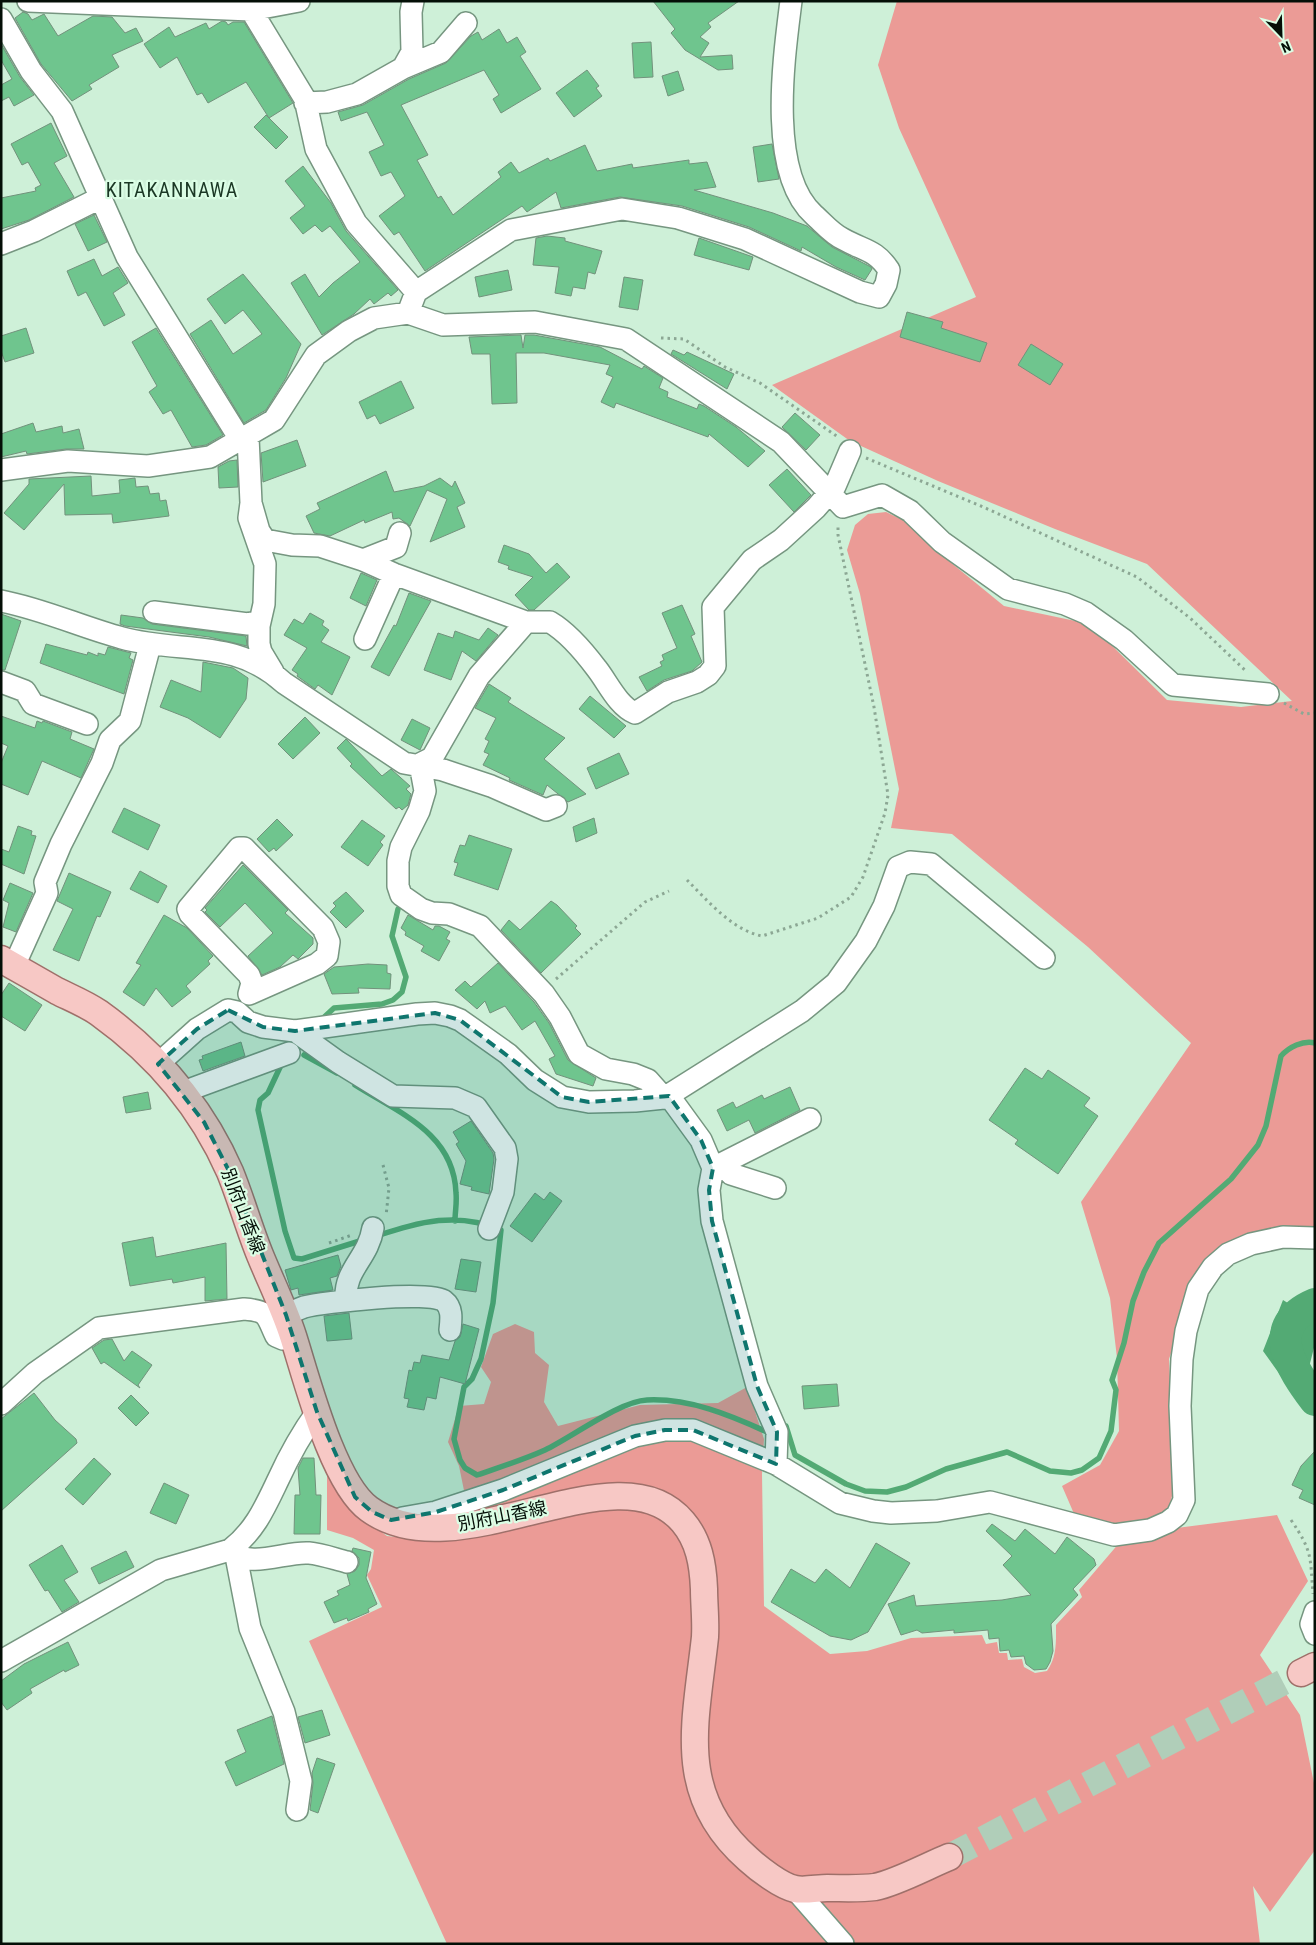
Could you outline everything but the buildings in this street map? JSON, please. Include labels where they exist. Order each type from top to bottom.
[{"type":"main road","name":"別府山香線","points":[[7,962],[98,1012],[158,1064],[183,1092],[204,1122],[230,1173],[259,1252],[290,1325],[316,1412],[355,1497],[372,1512],[391,1520],[426,1529],[490,1523],[548,1507],[604,1496],[634,1496],[655,1502],[671,1510],[692,1534],[700,1554],[703,1574],[705,1633],[694,1720],[694,1747],[700,1787],[709,1811],[732,1845],[760,1870],[795,1889]]},
{"type":"main road","points":[[795,1889],[877,1886],[949,1857]]},
{"type":"street","points":[[28,1],[251,10],[299,1]]},
{"type":"street","points":[[403,68],[412,52],[411,12],[413,1]]},
{"type":"street","points":[[408,313],[416,292],[511,230],[622,209],[678,218],[745,239],[860,292],[879,297],[886,284],[889,270],[879,256],[841,239],[807,209],[788,171],[781,97],[791,1]]},
{"type":"street","points":[[251,10],[306,103],[316,149],[356,223],[416,292]]},
{"type":"street","points":[[1,19],[31,71],[62,111],[127,257],[244,439],[251,503],[259,531],[266,540],[292,545],[320,546],[363,560],[394,574],[526,622],[541,621],[554,624],[596,668],[625,706],[632,712],[639,711],[668,692],[697,682],[708,675],[715,666],[713,607],[752,560],[836,500],[882,495],[910,511],[942,542],[1008,589],[1065,604],[1086,613],[1124,640],[1173,685],[1268,694]]},
{"type":"street","points":[[306,103],[327,102],[357,94],[403,68],[442,52],[466,22]]},
{"type":"street","points":[[1,244],[34,231],[100,198]]},
{"type":"street","points":[[1,470],[68,461],[148,466],[210,456],[244,439],[274,420],[316,355],[349,331],[374,318],[408,313],[443,324],[535,322],[626,339],[781,442],[836,500]]},
{"type":"street","points":[[836,500],[835,486],[850,450]]},
{"type":"street","points":[[251,503],[249,518],[265,564],[264,604],[260,621],[259,644],[261,652],[274,674]]},
{"type":"street","points":[[363,560],[396,547],[400,533]]},
{"type":"street","points":[[365,639],[394,574]]},
{"type":"street","points":[[1,601],[24,605],[121,638],[150,645],[240,655],[274,674],[284,683],[404,764],[420,764],[491,786],[546,810],[556,806]]},
{"type":"street","points":[[154,612],[248,624],[260,621]]},
{"type":"street","points":[[420,764],[432,758],[479,676],[526,622]]},
{"type":"street","points":[[7,962],[47,893],[45,882],[110,740],[130,721],[150,645]]},
{"type":"street","points":[[1,682],[25,691],[32,704],[87,724]]},
{"type":"street","points":[[420,764],[424,791],[418,811],[401,847],[398,861],[398,886],[401,895],[421,909],[432,913],[449,914],[480,926],[544,994],[560,1017],[578,1054],[606,1069],[633,1074],[648,1080],[666,1097],[718,1166],[731,1174],[775,1188]]},
{"type":"street","points":[[158,1064],[197,1029],[228,1010],[248,994],[317,964],[327,956],[329,942],[323,928],[244,848],[239,848],[188,909],[190,914],[249,975],[252,983],[248,994]]},
{"type":"street","points":[[228,1010],[237,1012],[248,1022],[263,1027],[295,1031],[417,1014],[442,1014],[460,1020],[508,1054],[535,1080],[562,1096],[590,1102],[635,1102],[666,1097],[802,1011],[836,983],[866,941],[884,906],[898,867],[910,862],[931,864],[1044,958]]},
{"type":"street","points":[[295,1031],[338,1062],[393,1096],[455,1098],[476,1107],[505,1148],[507,1159],[503,1192],[489,1228]]},
{"type":"street","points":[[183,1092],[289,1053]]},
{"type":"street","points":[[776,1464],[778,1450],[776,1432],[758,1386],[712,1221],[709,1190],[718,1166],[810,1119]]},
{"type":"street","points":[[346,1300],[345,1286],[351,1272],[364,1256],[373,1228]]},
{"type":"street","points":[[391,1520],[436,1512],[503,1490],[635,1436],[664,1430],[693,1430],[776,1464],[840,1503],[873,1511],[892,1513],[938,1511],[990,1502],[1114,1535],[1137,1533],[1159,1526],[1177,1515],[1184,1500],[1180,1406],[1182,1360],[1186,1331],[1198,1289],[1213,1267],[1228,1254],[1252,1244],[1283,1237],[1315,1238]]},
{"type":"street","points":[[1,1404],[35,1374],[99,1328],[244,1309],[260,1310],[266,1316],[276,1336],[283,1339],[290,1325],[304,1307],[346,1300],[430,1296],[444,1300],[448,1306],[450,1330]]},
{"type":"street","points":[[233,1553],[249,1534],[265,1509],[296,1444],[316,1412]]},
{"type":"street","points":[[233,1553],[250,1628],[284,1712],[301,1781],[297,1810]]},
{"type":"street","points":[[1,1661],[161,1570],[233,1553],[270,1559],[290,1554],[309,1553],[347,1562]]},
{"type":"street","points":[[1314,1605],[1311,1624],[1315,1634]]},
{"type":"street","points":[[795,1889],[843,1944]]},
{"type":"path","points":[[637,347],[653,340],[669,337],[684,339],[702,353],[760,383],[824,426],[845,442],[850,450],[981,506],[1137,577],[1190,618],[1268,694],[1304,714],[1315,713]]},
{"type":"path","points":[[687,880],[722,914],[754,934],[762,936],[818,918],[851,897],[863,877],[874,850],[888,795],[874,707],[838,535],[836,500]]},
{"type":"path","points":[[544,994],[558,978],[645,902],[669,891]]},
{"type":"path","points":[[1292,1520],[1308,1545],[1311,1555],[1314,1605]]},
{"type":"highlighted area","points":[[228,1010],[263,1027],[295,1031],[435,1013],[460,1020],[562,1097],[589,1102],[669,1096],[701,1140],[713,1168],[709,1190],[712,1221],[757,1386],[777,1432],[776,1464],[693,1430],[665,1430],[635,1436],[503,1490],[436,1512],[391,1520],[372,1512],[355,1497],[317,1412],[286,1315],[230,1173],[204,1122],[158,1064],[197,1029]]},
{"type":"shaded area","points":[[897,1],[1315,1],[1315,1228],[1198,1273],[1169,1359],[1175,1484],[1168,1512],[1132,1523],[1112,1524],[1075,1516],[1062,1486],[1100,1465],[1119,1431],[1117,1358],[1110,1298],[1081,1202],[1191,1043],[1088,947],[952,834],[891,828],[899,789],[860,594],[847,550],[855,525],[868,514],[886,512],[907,522],[933,548],[1004,606],[1090,624],[1167,700],[1241,707],[1292,701],[1147,564],[938,481],[850,441],[772,385],[976,297],[899,128],[878,65]]},
{"type":"shaded area","points":[[1283,1300],[1315,1320],[1315,1344],[1308,1371],[1302,1374],[1306,1379],[1312,1375],[1315,1380],[1315,1415],[1291,1392],[1297,1387],[1295,1382],[1288,1386],[1263,1351]]},
{"type":"shaded area","points":[[515,1324],[534,1332],[535,1353],[549,1365],[544,1402],[558,1426],[640,1405],[718,1403],[747,1387],[764,1439],[762,1474],[764,1606],[830,1654],[867,1651],[911,1638],[982,1635],[986,1644],[997,1642],[999,1653],[1007,1653],[1008,1660],[1022,1659],[1024,1667],[1035,1673],[1047,1671],[1054,1655],[1056,1625],[1082,1597],[1079,1590],[1120,1542],[1169,1529],[1277,1515],[1308,1581],[1260,1655],[1300,1715],[1315,1788],[1315,1850],[1270,1912],[1253,1886],[1260,1944],[447,1944],[309,1641],[382,1607],[367,1575],[371,1569],[374,1550],[353,1538],[327,1530],[327,1469],[337,1492],[353,1511],[387,1536],[443,1542],[469,1515],[459,1466],[448,1442],[459,1406],[484,1404],[491,1382],[481,1367],[493,1334]]},
{"type":"waterway","points":[[320,1021],[334,1008],[382,1004],[393,1000],[402,992],[406,977],[392,936],[398,909]]},
{"type":"waterway","points":[[783,1427],[786,1426],[795,1455],[846,1484],[865,1491],[887,1492],[906,1487],[946,1469],[1007,1452],[1050,1471],[1071,1473],[1082,1470],[1099,1458],[1111,1431],[1116,1390],[1112,1380],[1124,1343],[1133,1301],[1144,1272],[1159,1243],[1231,1179],[1258,1145],[1266,1126],[1281,1056],[1296,1045],[1306,1042],[1315,1043]]},
{"type":"waterway","points":[[304,1055],[337,1073]]},
{"type":"waterway","points":[[282,1063],[268,1093],[260,1100],[258,1110],[285,1231],[294,1258],[302,1259],[363,1240]]},
{"type":"waterway","points":[[355,1085],[406,1116],[435,1140],[446,1155],[453,1172],[456,1197],[455,1221]]},
{"type":"waterway","points":[[376,1236],[408,1226],[454,1220],[485,1224],[501,1230],[493,1303],[481,1359],[472,1379],[464,1387],[454,1439],[460,1460],[465,1468],[477,1475],[545,1450],[623,1406],[647,1400],[663,1400],[694,1405],[724,1414],[767,1432],[772,1431]]},
{"type":"waterway","points":[[1315,1304],[1299,1313],[1290,1324],[1286,1336],[1286,1348],[1291,1361],[1315,1400]]},
{"type":"tunnel","points":[[949,1857],[1301,1673]]},
{"type":"district","name":"KITAKANNAWA","points":[[172,190]]}]
